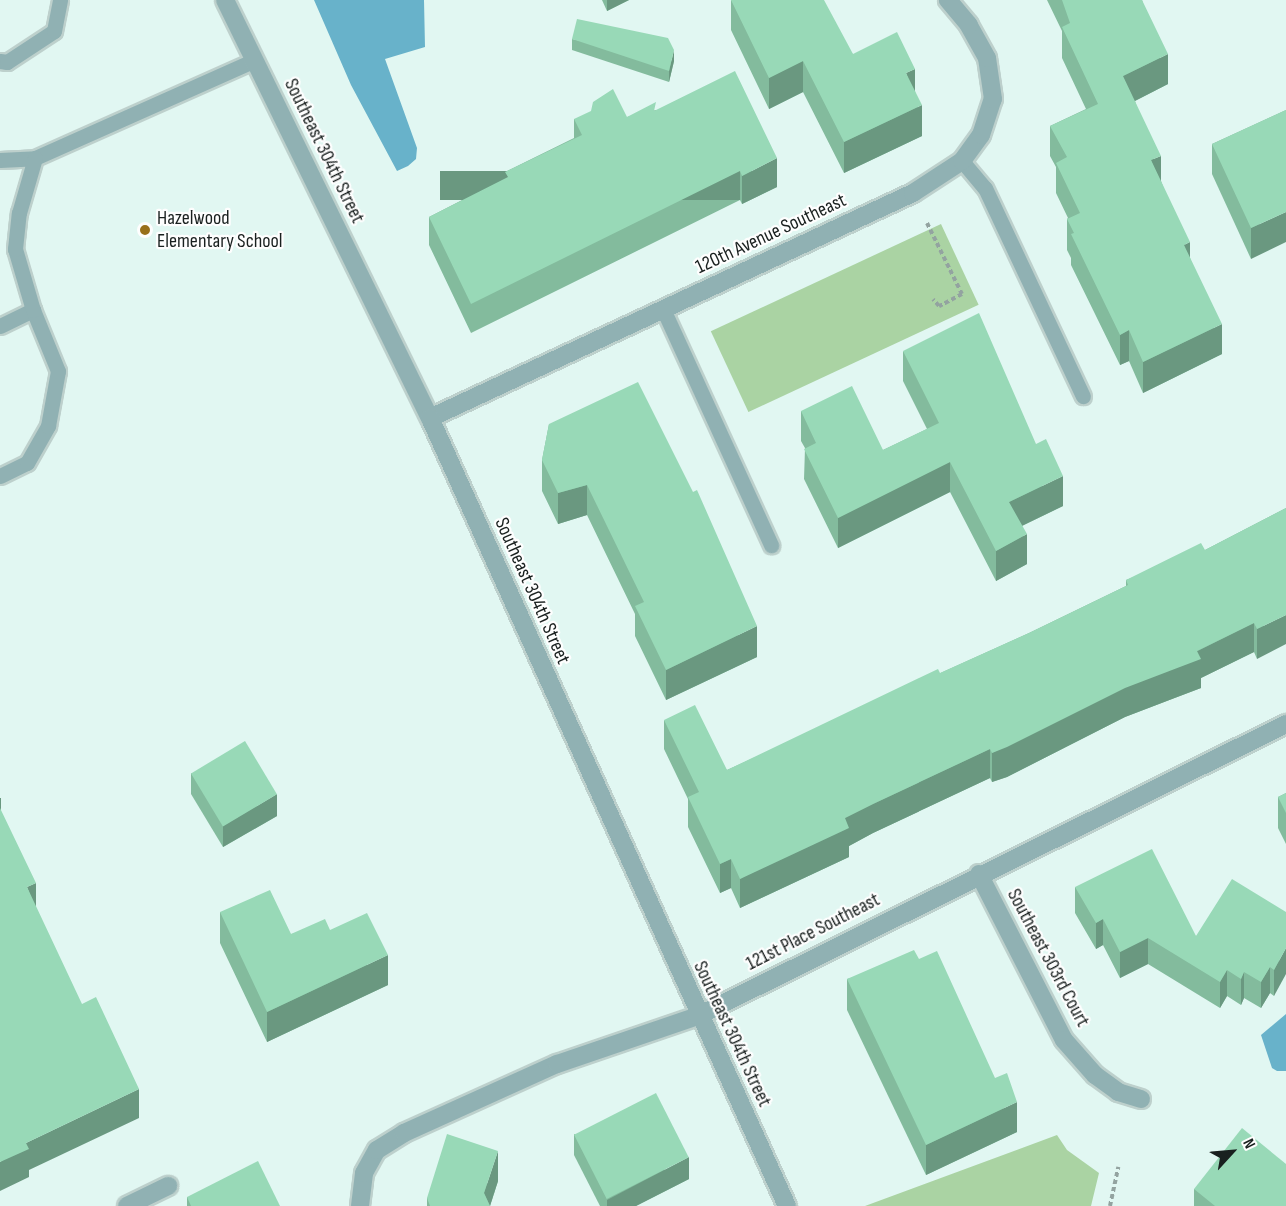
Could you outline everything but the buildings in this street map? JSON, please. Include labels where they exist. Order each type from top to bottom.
[{"type":"street","name":"Southeast 304th Street","points":[[225,0],[430,417],[698,1016],[787,1206]]},
{"type":"street","name":"120th Avenue Southeast","points":[[430,417],[930,184],[962,161],[981,135],[993,99],[987,58],[969,25],[948,0]]},
{"type":"street","name":"121st Place Southeast","points":[[360,1206],[364,1173],[377,1150],[404,1133],[557,1064],[698,1016],[978,874],[1286,724]]},
{"type":"street","name":"Southeast 303rd Court","points":[[978,874],[1064,1040],[1095,1075],[1118,1092],[1141,1099]]},
{"type":"street","points":[[127,1206],[168,1186]]},
{"type":"lane","points":[[0,60],[7,62],[54,31],[60,0]]},
{"type":"lane","points":[[0,160],[35,158],[255,60]]},
{"type":"lane","points":[[0,476],[27,463],[48,426],[58,371],[33,310],[15,249],[19,213],[35,158]]},
{"type":"lane","points":[[962,161],[985,188],[1083,396]]},
{"type":"lane","points":[[663,309],[771,545]]},
{"type":"lane","points":[[0,326],[33,310]]},
{"type":"path","points":[[927,223],[962,294],[939,306],[933,299]]},
{"type":"path","points":[[1110,1206],[1119,1167]]},
{"type":"green space","points":[[941,224],[979,305],[748,412],[711,331]]},
{"type":"green space","points":[[1057,1135],[1067,1150],[1099,1173],[1091,1206],[865,1206]]},
{"type":"water","points":[[314,0],[424,0],[425,47],[385,59],[417,148],[416,159],[408,166],[397,171],[351,85]]},
{"type":"water","points":[[1286,1014],[1286,1071],[1277,1071],[1272,1068],[1261,1035]]},
{"type":"place","name":"Hazelwood Elementary School","points":[[145,230]]}]
